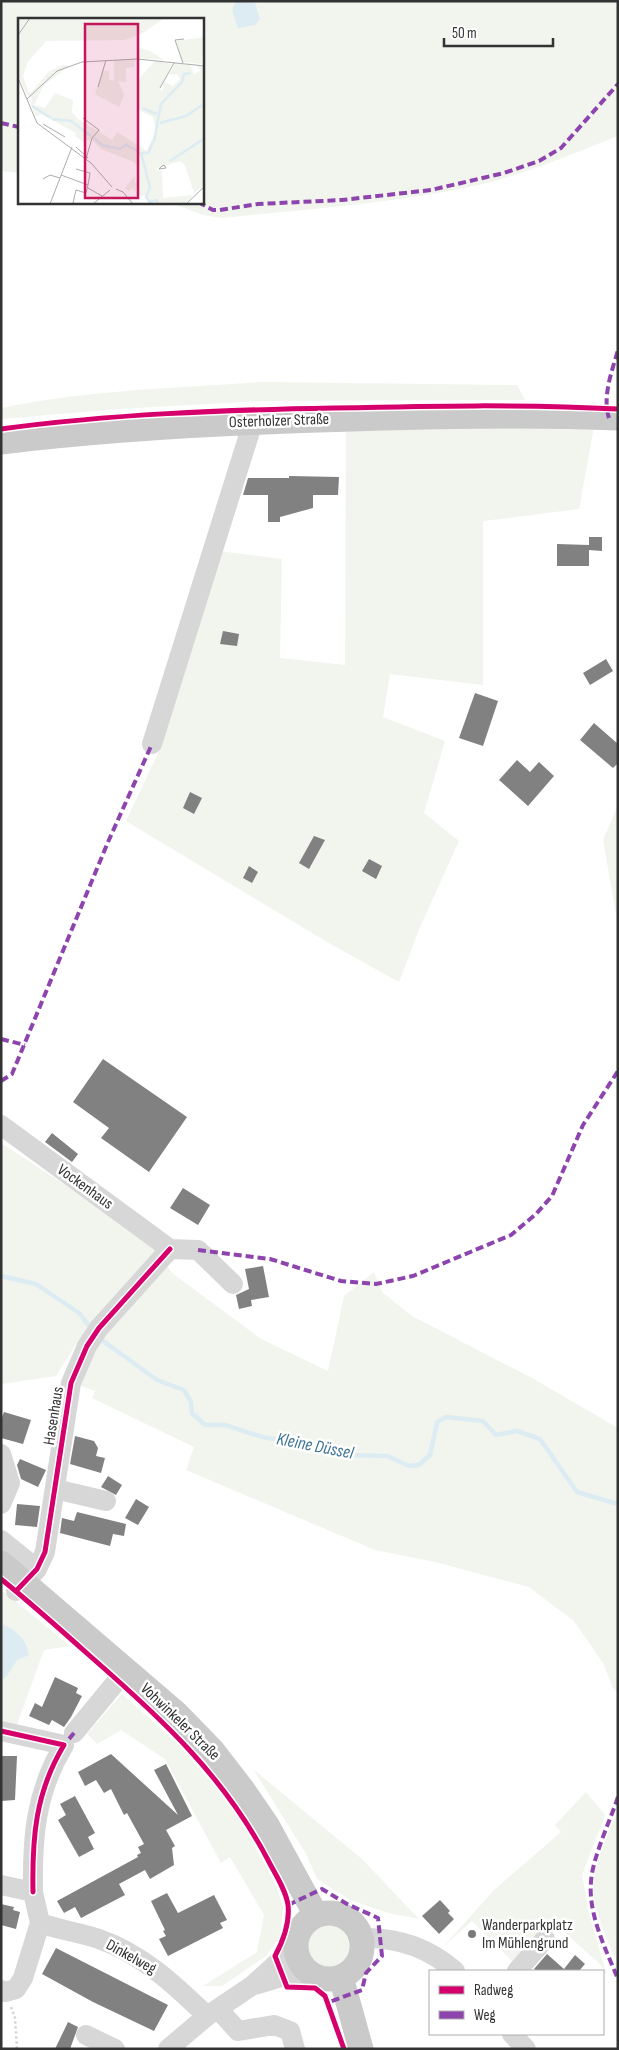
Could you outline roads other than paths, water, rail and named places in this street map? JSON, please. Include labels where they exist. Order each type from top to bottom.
[{"type":"main road","name":"Osterholzer Straße","points":[[1,442],[88,432],[253,422],[424,417],[618,418]]},
{"type":"main road","name":"Vohwinkeler Straße","points":[[1,1563],[26,1581],[176,1713],[212,1750],[244,1790],[267,1825],[316,1915]]},
{"type":"main road","points":[[335,1913],[343,1916],[351,1921],[361,1938],[362,1953],[358,1963],[350,1972],[341,1977],[323,1979],[310,1974],[299,1962],[295,1947],[301,1928],[316,1915],[335,1913]]},
{"type":"main road","points":[[341,1977],[361,2049]]},
{"type":"street","points":[[152,744],[253,422]]},
{"type":"street","name":"Vockenhaus","points":[[1,1126],[170,1249]]},
{"type":"street","points":[[170,1249],[198,1250],[233,1284]]},
{"type":"street","name":"Hasenhaus","points":[[26,1581],[45,1552],[71,1382],[87,1346],[99,1328],[170,1249]]},
{"type":"street","points":[[1,1454],[10,1483],[1,1504]]},
{"type":"street","points":[[55,1488],[106,1501]]},
{"type":"street","name":"Vohwinkeler Straße","points":[[1,1540],[26,1581]]},
{"type":"street","points":[[74,1733],[126,1670]]},
{"type":"street","points":[[1,1731],[64,1746],[46,1782],[35,1823],[33,1892],[40,1923],[23,1978],[16,1989],[3,1991]]},
{"type":"street","points":[[1,1885],[33,1892]]},
{"type":"street","name":"Dinkelweg","points":[[40,1923],[77,1932],[121,1949],[164,1975],[238,2031],[274,2025],[290,2031],[295,2049]]},
{"type":"street","points":[[361,1938],[381,1938],[416,1946],[433,1954],[454,1970]]},
{"type":"street","points":[[518,1970],[545,1940]]},
{"type":"street","points":[[168,2049],[213,2012],[253,1985],[295,1947]]},
{"type":"street","points":[[253,1985],[284,1976],[310,1974]]},
{"type":"street","points":[[86,2034],[115,2049]]},
{"type":"street","points":[[513,2035],[526,2049]]},
{"type":"waterway","name":"Kleine Düssel","points":[[1,1276],[36,1284],[79,1313],[91,1328]]},
{"type":"waterway","name":"Kleine Düssel","points":[[99,1338],[157,1380],[184,1390],[191,1402],[192,1413],[205,1425],[225,1425],[262,1437],[326,1447],[349,1455],[387,1456],[409,1466],[419,1465],[430,1455],[437,1422],[446,1417],[483,1421],[496,1435],[517,1431],[540,1439],[577,1492],[618,1504]]},
{"type":"place","name":"Wanderparkplatz Im Mühlengrund","points":[[472,1934]]}]
